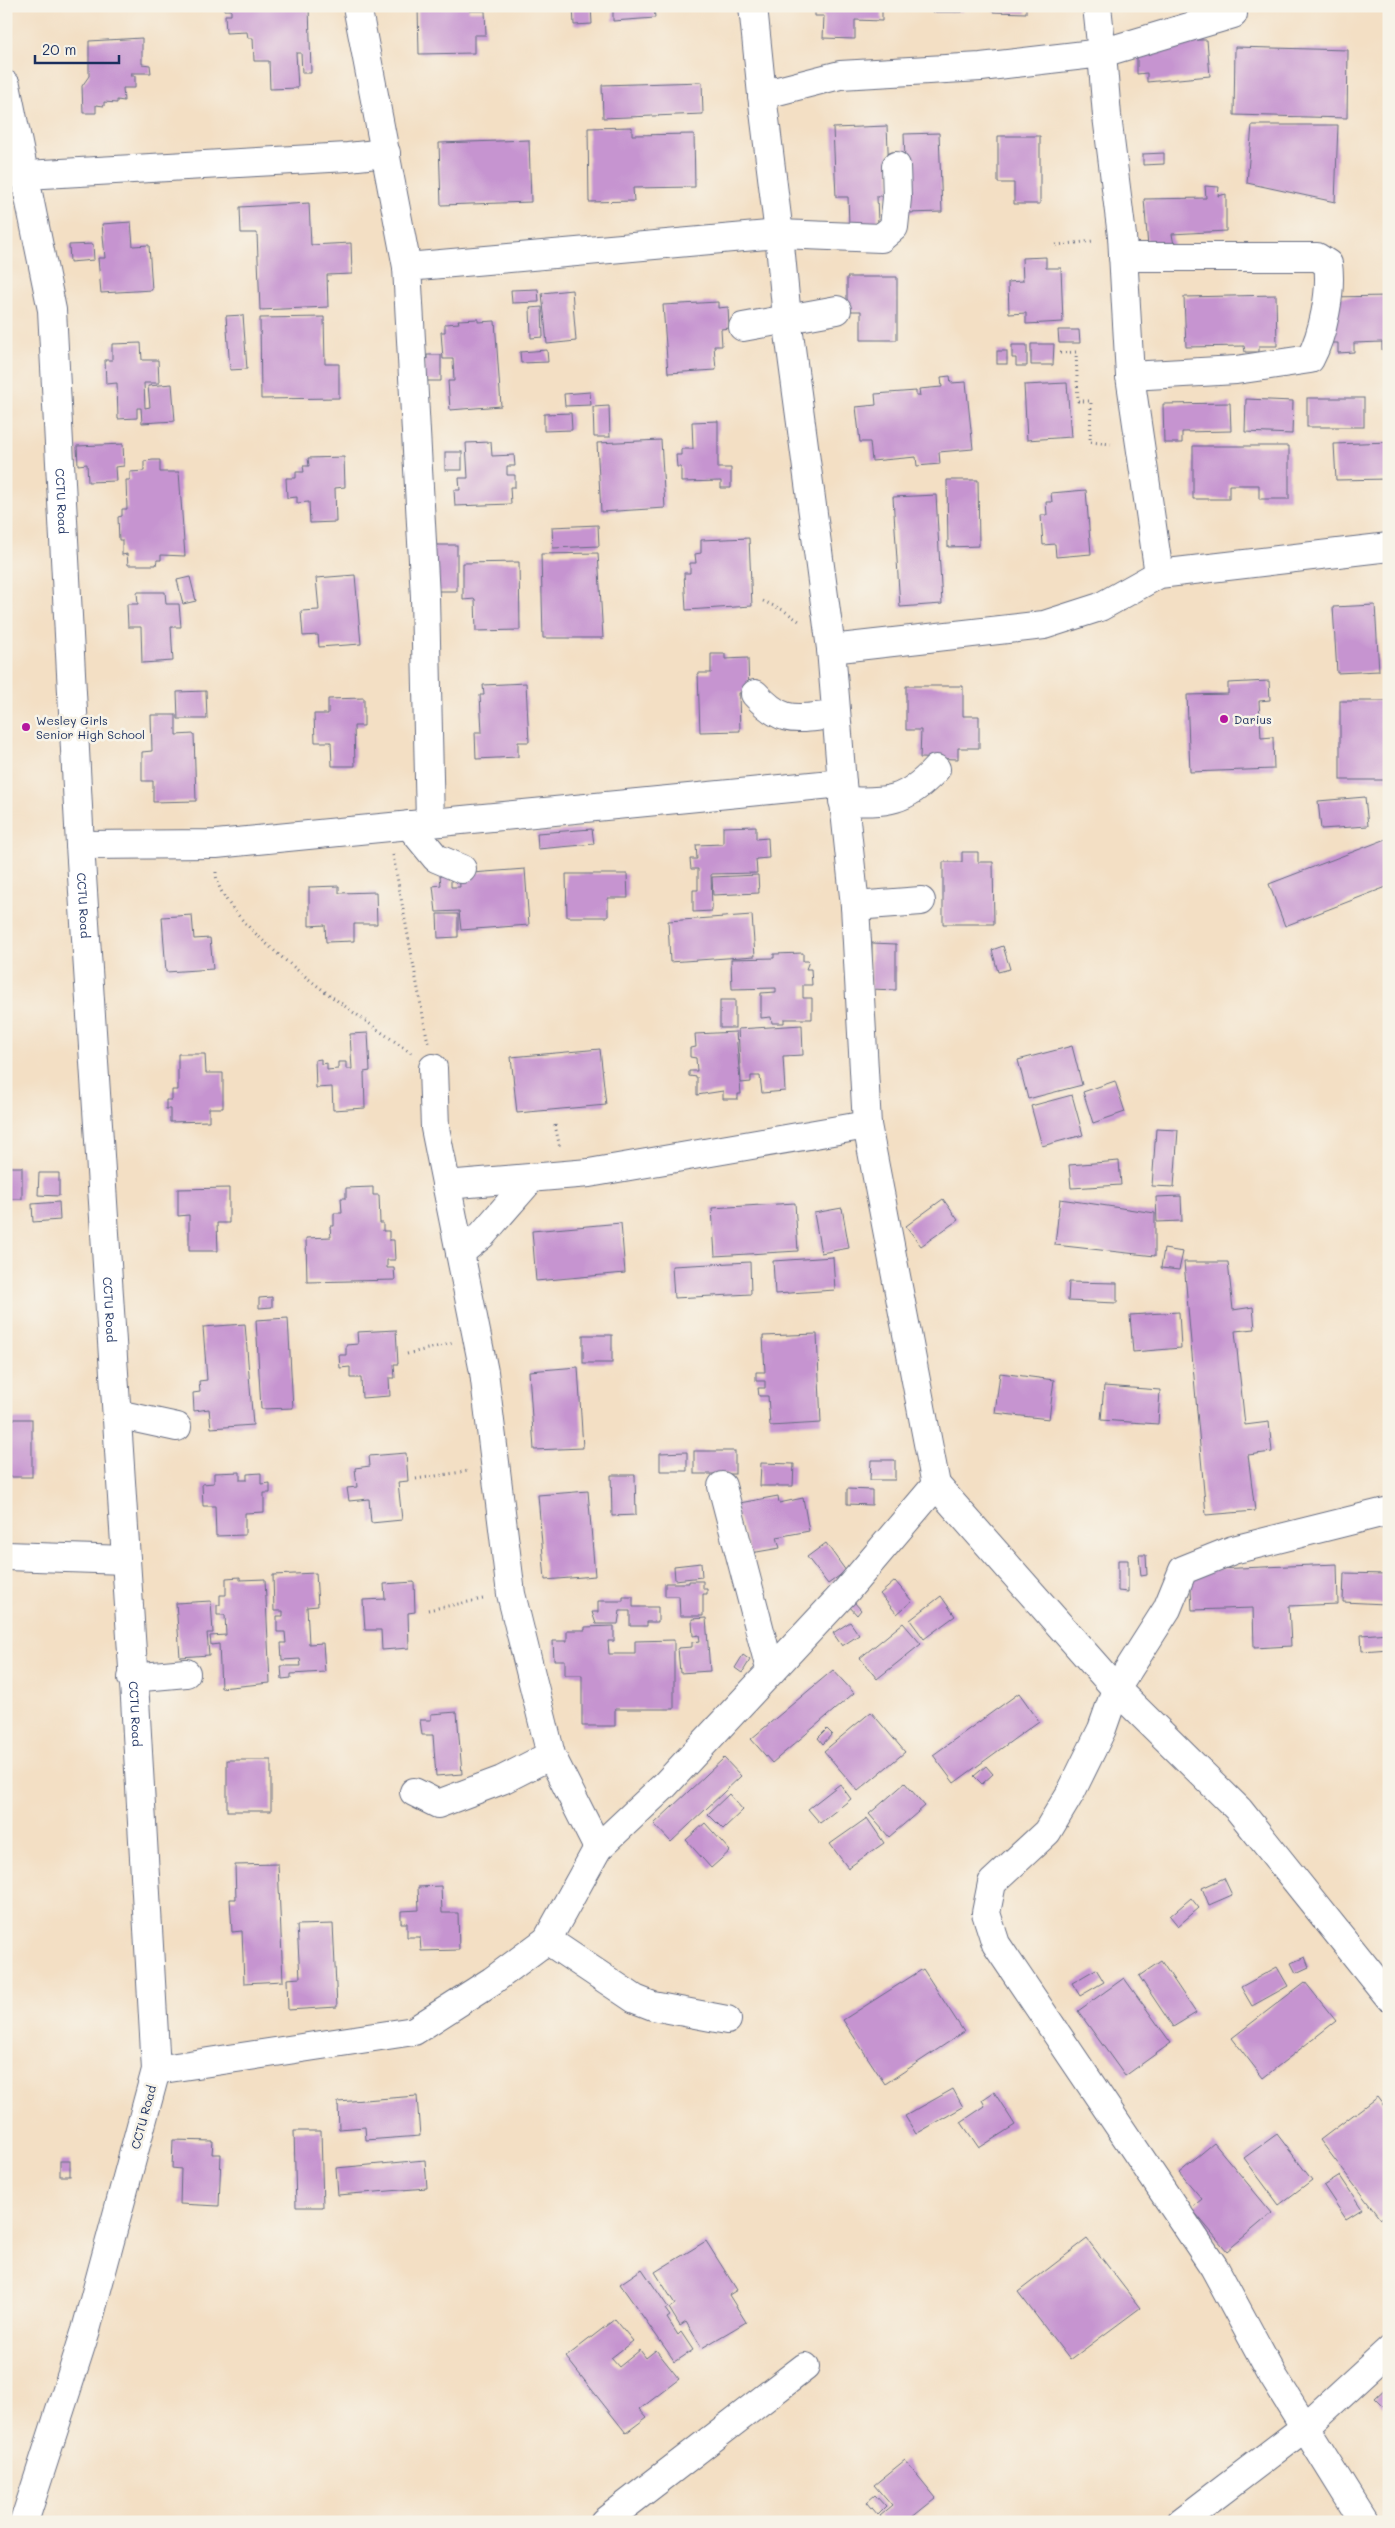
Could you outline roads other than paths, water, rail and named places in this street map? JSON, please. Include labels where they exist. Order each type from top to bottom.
[{"type":"street","points":[[357,6],[407,267],[425,597],[410,825],[436,858],[462,869]]},
{"type":"street","points":[[753,6],[788,318],[830,638],[854,906],[867,1125],[936,1485],[1116,1689],[1239,1810],[1389,1997]]},
{"type":"street","points":[[1097,6],[1122,247],[1130,376],[1139,448],[1159,574]]},
{"type":"street","points":[[762,95],[840,75],[981,67],[1102,53],[1233,14]]},
{"type":"street","name":"CCTU Road","points":[[6,85],[26,175],[52,310],[80,845],[117,1414],[156,2070],[86,2330],[24,2522]]},
{"type":"street","points":[[26,175],[348,157],[386,153]]},
{"type":"street","points":[[407,267],[779,234],[881,238],[894,227],[897,198],[896,166]]},
{"type":"street","points":[[1122,247],[1317,257],[1328,264],[1330,279],[1318,345],[1310,359],[1236,370],[1130,376]]},
{"type":"street","points":[[743,327],[837,310]]},
{"type":"street","points":[[830,638],[1044,625],[1100,607],[1159,574],[1389,547]]},
{"type":"street","points":[[755,694],[767,708],[785,718],[836,715]]},
{"type":"street","points":[[80,845],[216,844],[410,825],[843,792],[870,802],[898,797],[919,787],[936,769]]},
{"type":"street","points":[[854,906],[921,901]]},
{"type":"street","points":[[432,1068],[435,1128],[490,1414],[511,1594],[550,1755],[598,1848]]},
{"type":"street","points":[[446,1185],[530,1180],[629,1167],[867,1125]]},
{"type":"street","points":[[460,1253],[482,1235],[530,1180]]},
{"type":"street","points":[[117,1414],[177,1427]]},
{"type":"street","points":[[156,2070],[414,2031],[492,1981],[547,1940],[598,1848],[665,1785],[770,1669],[847,1590],[936,1485]]},
{"type":"street","points":[[722,1486],[770,1669]]},
{"type":"street","points":[[1364,2522],[1304,2428],[1214,2267],[996,1944],[986,1913],[992,1883],[1047,1832],[1071,1792],[1102,1729],[1116,1689],[1167,1609],[1183,1570],[1233,1550],[1389,1511]]},
{"type":"street","points":[[6,1578],[16,1556],[126,1560]]},
{"type":"street","points":[[132,1678],[186,1673]]},
{"type":"street","points":[[414,1792],[438,1804],[502,1780],[550,1755]]},
{"type":"street","points":[[547,1940],[635,1999],[653,2006],[727,2020]]},
{"type":"street","points":[[1181,2522],[1304,2428],[1389,2350]]},
{"type":"street","points":[[604,2522],[804,2367]]},
{"type":"place","name":"Darius","points":[[1224,719]]},
{"type":"place","name":"Wesley Girls Senior High School","points":[[26,727]]}]
